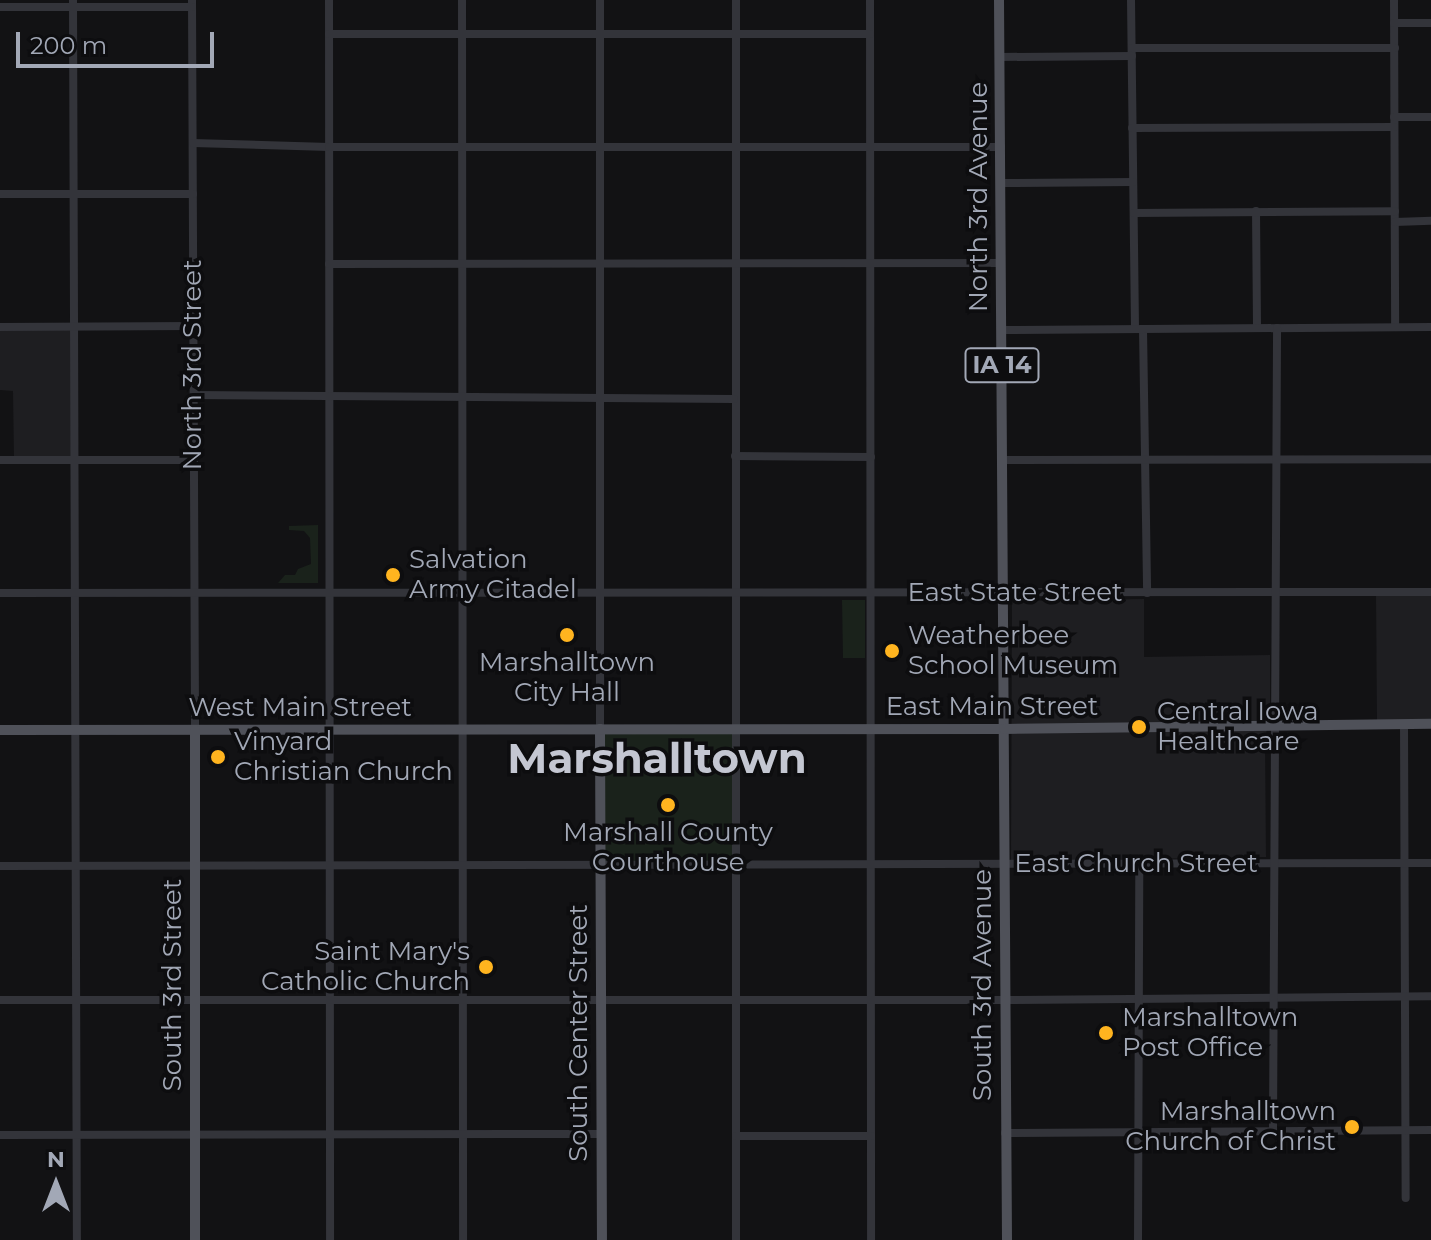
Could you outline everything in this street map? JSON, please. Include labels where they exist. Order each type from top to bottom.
[{"type":"main road","name":"North 3rd Avenue","points":[[999,0],[1004,729]]},
{"type":"main road","name":"East Main Street","points":[[600,729],[1004,729],[1431,724]]},
{"type":"main road","name":"West Main Street","points":[[0,730],[600,729]]},
{"type":"main road","name":"South Center Street","points":[[600,729],[602,1240]]},
{"type":"main road","name":"South 3rd Avenue","points":[[1004,729],[1007,1240]]},
{"type":"main road","name":"South 3rd Street","points":[[195,730],[195,1240]]},
{"type":"street","points":[[329,0],[330,1240]]},
{"type":"street","points":[[462,0],[463,1240]]},
{"type":"street","points":[[600,0],[600,729]]},
{"type":"street","points":[[736,0],[736,1240]]},
{"type":"street","points":[[870,0],[871,1240]]},
{"type":"street","points":[[1131,0],[1133,182],[1145,459],[1147,593]]},
{"type":"street","points":[[1394,0],[1395,327]]},
{"type":"street","points":[[73,3],[77,1240]]},
{"type":"street","points":[[0,7],[73,3],[192,3]]},
{"type":"street","name":"North 3rd Street","points":[[192,3],[195,730]]},
{"type":"street","points":[[1394,23],[1431,23]]},
{"type":"street","points":[[329,34],[870,34]]},
{"type":"street","points":[[1000,57],[1395,48]]},
{"type":"street","points":[[1132,128],[1394,122],[1431,117]]},
{"type":"street","points":[[193,143],[329,147],[1001,147]]},
{"type":"street","points":[[1001,183],[1133,182]]},
{"type":"street","points":[[0,194],[193,194]]},
{"type":"street","points":[[1256,211],[1257,328]]},
{"type":"street","points":[[1134,213],[1395,211]]},
{"type":"street","points":[[1395,222],[1431,221]]},
{"type":"street","points":[[329,264],[1001,263]]},
{"type":"street","points":[[0,327],[193,326]]},
{"type":"street","points":[[1002,330],[1431,327]]},
{"type":"street","points":[[1273,1131],[1277,328]]},
{"type":"street","points":[[194,395],[734,399]]},
{"type":"street","points":[[735,456],[871,457]]},
{"type":"street","points":[[1003,460],[1431,459]]},
{"type":"street","points":[[0,460],[194,460]]},
{"type":"street","name":"East State Street","points":[[0,593],[1431,592]]},
{"type":"street","points":[[1404,724],[1406,1198]]},
{"type":"street","name":"East Church Street","points":[[0,866],[1431,863]]},
{"type":"street","points":[[1138,1240],[1139,864]]},
{"type":"street","points":[[0,1000],[1005,1000],[1431,996]]},
{"type":"street","points":[[1005,1133],[1431,1130]]},
{"type":"street","points":[[0,1135],[600,1134]]},
{"type":"street","points":[[736,1136],[871,1136]]},
{"type":"shaded area","points":[[0,327],[75,328],[76,460],[14,460],[13,391],[0,390]]},
{"type":"shaded area","points":[[318,525],[318,583],[278,583],[285,575],[295,575],[298,569],[311,564],[310,538],[304,531],[289,530],[289,526]]},
{"type":"shaded area","points":[[1376,592],[1431,592],[1431,724],[1377,724]]},
{"type":"shaded area","name":"Central Iowa Healthcare","points":[[1144,599],[1144,657],[1270,655],[1270,715],[1265,739],[1266,857],[1011,861],[1012,601]]},
{"type":"shaded area","points":[[842,600],[865,600],[865,658],[843,658]]},
{"type":"shaded area","points":[[600,729],[735,729],[736,866],[601,866]]},
{"type":"place","name":"Salvation Army Citadel","points":[[393,575]]},
{"type":"place","name":"Marshalltown City Hall","points":[[567,635]]},
{"type":"place","name":"Weatherbee School Museum","points":[[892,651]]},
{"type":"place","name":"Central Iowa Healthcare","points":[[1139,727]]},
{"type":"place","name":"Vinyard Christian Church","points":[[218,757]]},
{"type":"place","name":"Marshall County Courthouse","points":[[668,805]]},
{"type":"place","name":"Saint Mary's Catholic Church","points":[[486,967]]},
{"type":"place","name":"Marshalltown Post Office","points":[[1106,1033]]},
{"type":"place","name":"Marshalltown Church of Christ","points":[[1352,1127]]},
{"type":"district","name":"Marshalltown","points":[[657,758]]}]
